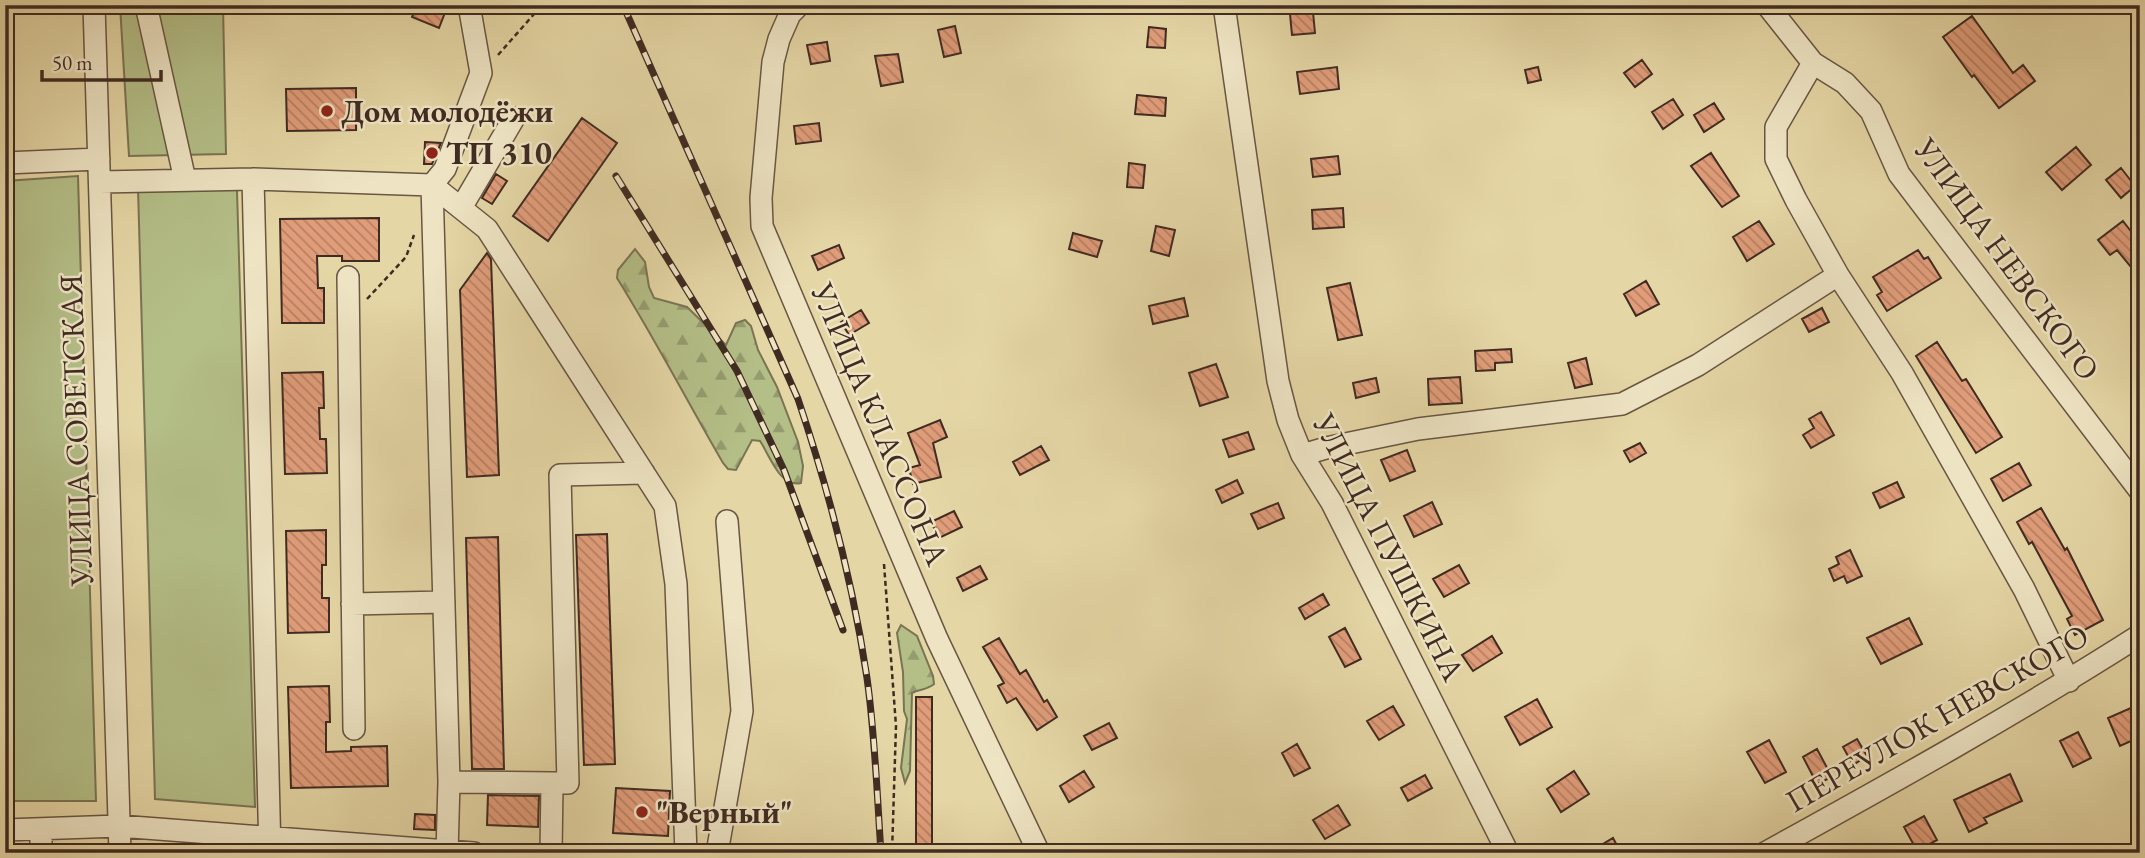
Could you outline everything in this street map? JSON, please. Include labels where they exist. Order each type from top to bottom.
[{"type":"street","name":"УЛИЦА СОВЕТСКАЯ","points":[[94,5],[120,853]]},
{"type":"street","points":[[146,5],[185,180]]},
{"type":"street","points":[[447,852],[449,782],[432,185],[445,169],[481,72],[469,5]]},
{"type":"street","name":"УЛИЦА КЛАССОНА","points":[[799,5],[790,14],[779,38],[773,62],[761,198],[762,226],[937,639],[1039,853]]},
{"type":"street","name":"УЛИЦА ПУШКИНА","points":[[1224,5],[1278,381],[1288,420],[1302,455],[1344,527],[1508,853]]},
{"type":"street","name":"УЛИЦА НЕВСКОГО","points":[[1767,5],[1813,62],[1845,83],[1871,111],[1899,174],[2140,491]]},
{"type":"street","points":[[1813,62],[1776,127],[1776,159],[1838,275],[1902,373],[2024,589],[2069,681]]},
{"type":"street","points":[[461,208],[514,118]]},
{"type":"street","points":[[5,163],[99,159]]},
{"type":"street","points":[[253,179],[270,845]]},
{"type":"street","points":[[100,182],[253,179],[432,185],[487,229],[665,506],[676,584],[686,853]]},
{"type":"street","points":[[1302,455],[1418,429],[1622,404],[1698,365],[1838,275]]},
{"type":"street","points":[[348,277],[354,729]]},
{"type":"street","points":[[449,782],[568,783],[560,475],[644,473]]},
{"type":"street","points":[[717,853],[742,711],[727,521]]},
{"type":"street","points":[[352,604],[444,602]]},
{"type":"street","name":"ПЕРЕУЛОК НЕВСКОГО","points":[[1765,853],[2069,681],[2140,635]]},
{"type":"street","points":[[551,853],[552,783]]},
{"type":"street","points":[[5,830],[119,826],[270,845],[474,853]]},
{"type":"street","points":[[41,829],[41,853]]},
{"type":"path","points":[[481,72],[542,5]]},
{"type":"path","points":[[348,319],[406,257],[415,233]]},
{"type":"path","points":[[884,560],[896,726],[892,853]]},
{"type":"green space","points":[[120,5],[223,5],[226,154],[129,156]]},
{"type":"green space","points":[[78,176],[96,801],[14,801],[13,759],[5,759],[5,181]]},
{"type":"green space","points":[[138,188],[237,190],[255,807],[155,799]]},
{"type":"green space","points":[[635,249],[645,262],[649,287],[654,298],[687,307],[726,345],[736,323],[745,320],[751,326],[758,350],[777,387],[798,442],[803,466],[801,483],[787,481],[781,476],[760,441],[752,440],[736,470],[728,469],[723,463],[617,278],[618,270]]},
{"type":"green space","points":[[901,625],[917,636],[934,684],[912,693],[910,771],[905,783],[901,768],[907,719],[897,633]]},
{"type":"building","points":[[417,5],[436,5],[446,10],[439,28],[412,17]]},
{"type":"building","points":[[1313,12],[1315,33],[1292,35],[1290,14]]},
{"type":"building","points":[[1972,16],[2013,73],[2023,65],[2035,81],[1999,108],[1943,37]]},
{"type":"building","points":[[955,26],[961,53],[944,57],[938,30]]},
{"type":"building","points":[[1149,27],[1166,29],[1165,48],[1147,47]]},
{"type":"building","points":[[827,42],[830,61],[811,64],[807,45]]},
{"type":"building","points":[[898,54],[903,82],[881,86],[875,56]]},
{"type":"building","points":[[1642,60],[1652,74],[1635,87],[1624,73]]},
{"type":"building","points":[[1337,67],[1339,89],[1300,94],[1297,72]]},
{"type":"building","points":[[1538,67],[1541,80],[1528,83],[1525,70]]},
{"type":"building","points":[[356,88],[356,130],[287,131],[286,89]]},
{"type":"building","points":[[1137,95],[1166,98],[1165,116],[1135,114]]},
{"type":"building","points":[[1673,99],[1683,115],[1663,129],[1652,112]]},
{"type":"building","points":[[1714,103],[1724,119],[1704,132],[1694,115]]},
{"type":"building","points":[[582,118],[617,143],[548,241],[513,216]]},
{"type":"building","points":[[819,123],[821,141],[796,144],[794,126]]},
{"type":"building","name":"ТП 310","points":[[425,142],[441,143],[432,164],[424,164]]},
{"type":"building","points":[[2076,147],[2091,165],[2062,190],[2046,172]]},
{"type":"building","points":[[1711,153],[1739,196],[1722,207],[1691,166]]},
{"type":"building","points":[[1338,156],[1340,174],[1313,177],[1311,159]]},
{"type":"building","points":[[1129,163],[1145,165],[1143,188],[1127,187]]},
{"type":"building","points":[[2121,168],[2135,186],[2121,198],[2106,180]]},
{"type":"building","points":[[496,174],[507,181],[492,204],[482,198]]},
{"type":"building","points":[[1343,208],[1344,227],[1313,229],[1312,210]]},
{"type":"building","points":[[379,218],[379,261],[342,261],[342,256],[317,256],[318,288],[324,288],[324,323],[282,323],[280,219]]},
{"type":"building","points":[[1759,221],[1774,244],[1747,261],[1733,237]]},
{"type":"building","points":[[2123,221],[2140,243],[2140,278],[2117,250],[2110,255],[2098,240]]},
{"type":"building","points":[[1156,226],[1175,230],[1169,256],[1151,251]]},
{"type":"building","points":[[1073,233],[1102,241],[1097,257],[1069,249]]},
{"type":"building","points":[[839,245],[844,258],[818,270],[812,256]]},
{"type":"building","points":[[1918,250],[1924,259],[1928,257],[1941,278],[1887,311],[1877,295],[1882,292],[1873,277]]},
{"type":"building","points":[[487,253],[491,259],[499,475],[467,477],[460,290]]},
{"type":"building","points":[[1646,281],[1659,304],[1636,316],[1624,294]]},
{"type":"building","points":[[1350,283],[1362,335],[1338,340],[1327,288]]},
{"type":"building","points":[[1184,298],[1188,316],[1153,324],[1149,306]]},
{"type":"building","points":[[1822,308],[1829,322],[1809,332],[1802,319]]},
{"type":"building","points":[[861,310],[869,323],[849,335],[841,322]]},
{"type":"building","points":[[1937,342],[1962,381],[1966,379],[2002,437],[1976,453],[1916,356]]},
{"type":"building","points":[[1511,349],[1512,362],[1495,363],[1495,370],[1476,371],[1475,351]]},
{"type":"building","points":[[1586,358],[1592,384],[1575,388],[1568,363]]},
{"type":"building","points":[[1216,364],[1228,397],[1200,406],[1189,373]]},
{"type":"building","points":[[323,372],[324,408],[319,408],[320,439],[326,439],[327,473],[285,474],[282,373]]},
{"type":"building","points":[[1460,377],[1462,403],[1429,405],[1428,379]]},
{"type":"building","points":[[1376,378],[1379,392],[1356,398],[1353,383]]},
{"type":"building","points":[[1821,412],[1834,435],[1811,448],[1803,435],[1814,428],[1809,419]]},
{"type":"building","points":[[940,420],[947,437],[933,443],[941,477],[913,484],[909,468],[920,465],[908,433]]},
{"type":"building","points":[[1248,432],[1254,449],[1229,457],[1223,440]]},
{"type":"building","points":[[1640,443],[1646,453],[1630,462],[1624,451]]},
{"type":"building","points":[[1041,446],[1049,460],[1020,475],[1013,462]]},
{"type":"building","points":[[1407,450],[1415,471],[1390,481],[1381,460]]},
{"type":"building","points":[[2019,463],[2031,485],[2003,501],[1991,479]]},
{"type":"building","points":[[1237,480],[1243,493],[1222,503],[1216,490]]},
{"type":"building","points":[[1897,482],[1904,497],[1880,508],[1873,493]]},
{"type":"building","points":[[1432,502],[1442,524],[1414,537],[1404,516]]},
{"type":"building","points":[[1278,503],[1284,518],[1258,529],[1251,514]]},
{"type":"building","points":[[2041,508],[2065,550],[2067,548],[2103,620],[2075,635],[2067,619],[2072,616],[2032,542],[2029,544],[2017,522]]},
{"type":"building","points":[[954,511],[962,527],[939,538],[931,522]]},
{"type":"building","points":[[326,530],[322,598],[329,598],[329,632],[288,633],[286,531]]},
{"type":"building","points":[[607,534],[615,764],[584,765],[576,535]]},
{"type":"building","points":[[498,537],[504,769],[472,769],[466,538]]},
{"type":"building","points":[[1850,550],[1862,576],[1847,583],[1844,576],[1834,581],[1829,569],[1839,564],[1836,557]]},
{"type":"building","points":[[1459,565],[1469,583],[1444,597],[1433,579]]},
{"type":"building","points":[[980,566],[987,579],[963,591],[957,578]]},
{"type":"building","points":[[1323,594],[1329,605],[1305,619],[1299,608]]},
{"type":"building","points":[[1909,618],[1922,644],[1881,664],[1867,638]]},
{"type":"building","points":[[1345,628],[1361,659],[1345,667],[1329,637]]},
{"type":"building","points":[[1492,636],[1502,653],[1473,671],[1462,655]]},
{"type":"building","points":[[999,638],[1020,674],[1026,670],[1044,702],[1047,700],[1057,717],[1037,730],[1016,698],[1007,703],[998,686],[1004,683],[983,647]]},
{"type":"building","points":[[329,686],[330,722],[326,722],[326,752],[351,751],[351,747],[387,746],[388,786],[291,788],[288,687]]},
{"type":"building","points":[[916,697],[932,697],[932,853],[916,853]]},
{"type":"building","points":[[1537,699],[1552,727],[1520,745],[1505,717]]},
{"type":"building","points":[[1393,706],[1404,725],[1379,740],[1367,721]]},
{"type":"building","points":[[2133,707],[2140,722],[2140,737],[2120,746],[2108,718]]},
{"type":"building","points":[[1109,723],[1117,738],[1092,750],[1084,736]]},
{"type":"building","points":[[2078,732],[2091,758],[2073,767],[2060,741]]},
{"type":"building","points":[[1857,739],[1867,756],[1853,765],[1843,747]]},
{"type":"building","points":[[1769,740],[1786,772],[1765,783],[1747,752]]},
{"type":"building","points":[[1297,744],[1310,768],[1294,776],[1282,753]]},
{"type":"building","points":[[1817,749],[1832,777],[1817,784],[1803,757]]},
{"type":"building","points":[[1084,771],[1094,787],[1069,802],[1060,786]]},
{"type":"building","points":[[1574,771],[1589,794],[1561,812],[1547,789]]},
{"type":"building","points":[[2010,774],[2022,801],[1984,818],[1987,823],[1969,832],[1954,800]]},
{"type":"building","points":[[1425,775],[1432,788],[1408,801],[1401,788]]},
{"type":"building","name":"\"Верный\"","points":[[616,788],[670,791],[668,836],[613,833]]},
{"type":"building","points":[[488,795],[539,796],[538,827],[487,825]]},
{"type":"building","points":[[1338,805],[1350,825],[1325,839],[1313,820]]},
{"type":"building","points":[[415,814],[435,815],[435,830],[414,829]]},
{"type":"building","points":[[1924,816],[1937,840],[1917,851],[1904,827]]},
{"type":"building","points":[[1613,838],[1621,853],[1588,853]]},
{"type":"railway","points":[[623,5],[798,399],[819,467],[847,572],[867,678],[881,853]]},
{"type":"railway","points":[[616,176],[737,371],[784,470],[843,630]]},
{"type":"place","name":"Дом молодёжи","points":[[327,111]]},
{"type":"place","name":"ТП 310","points":[[432,153]]},
{"type":"place","name":"\"Верный\"","points":[[642,812]]}]
